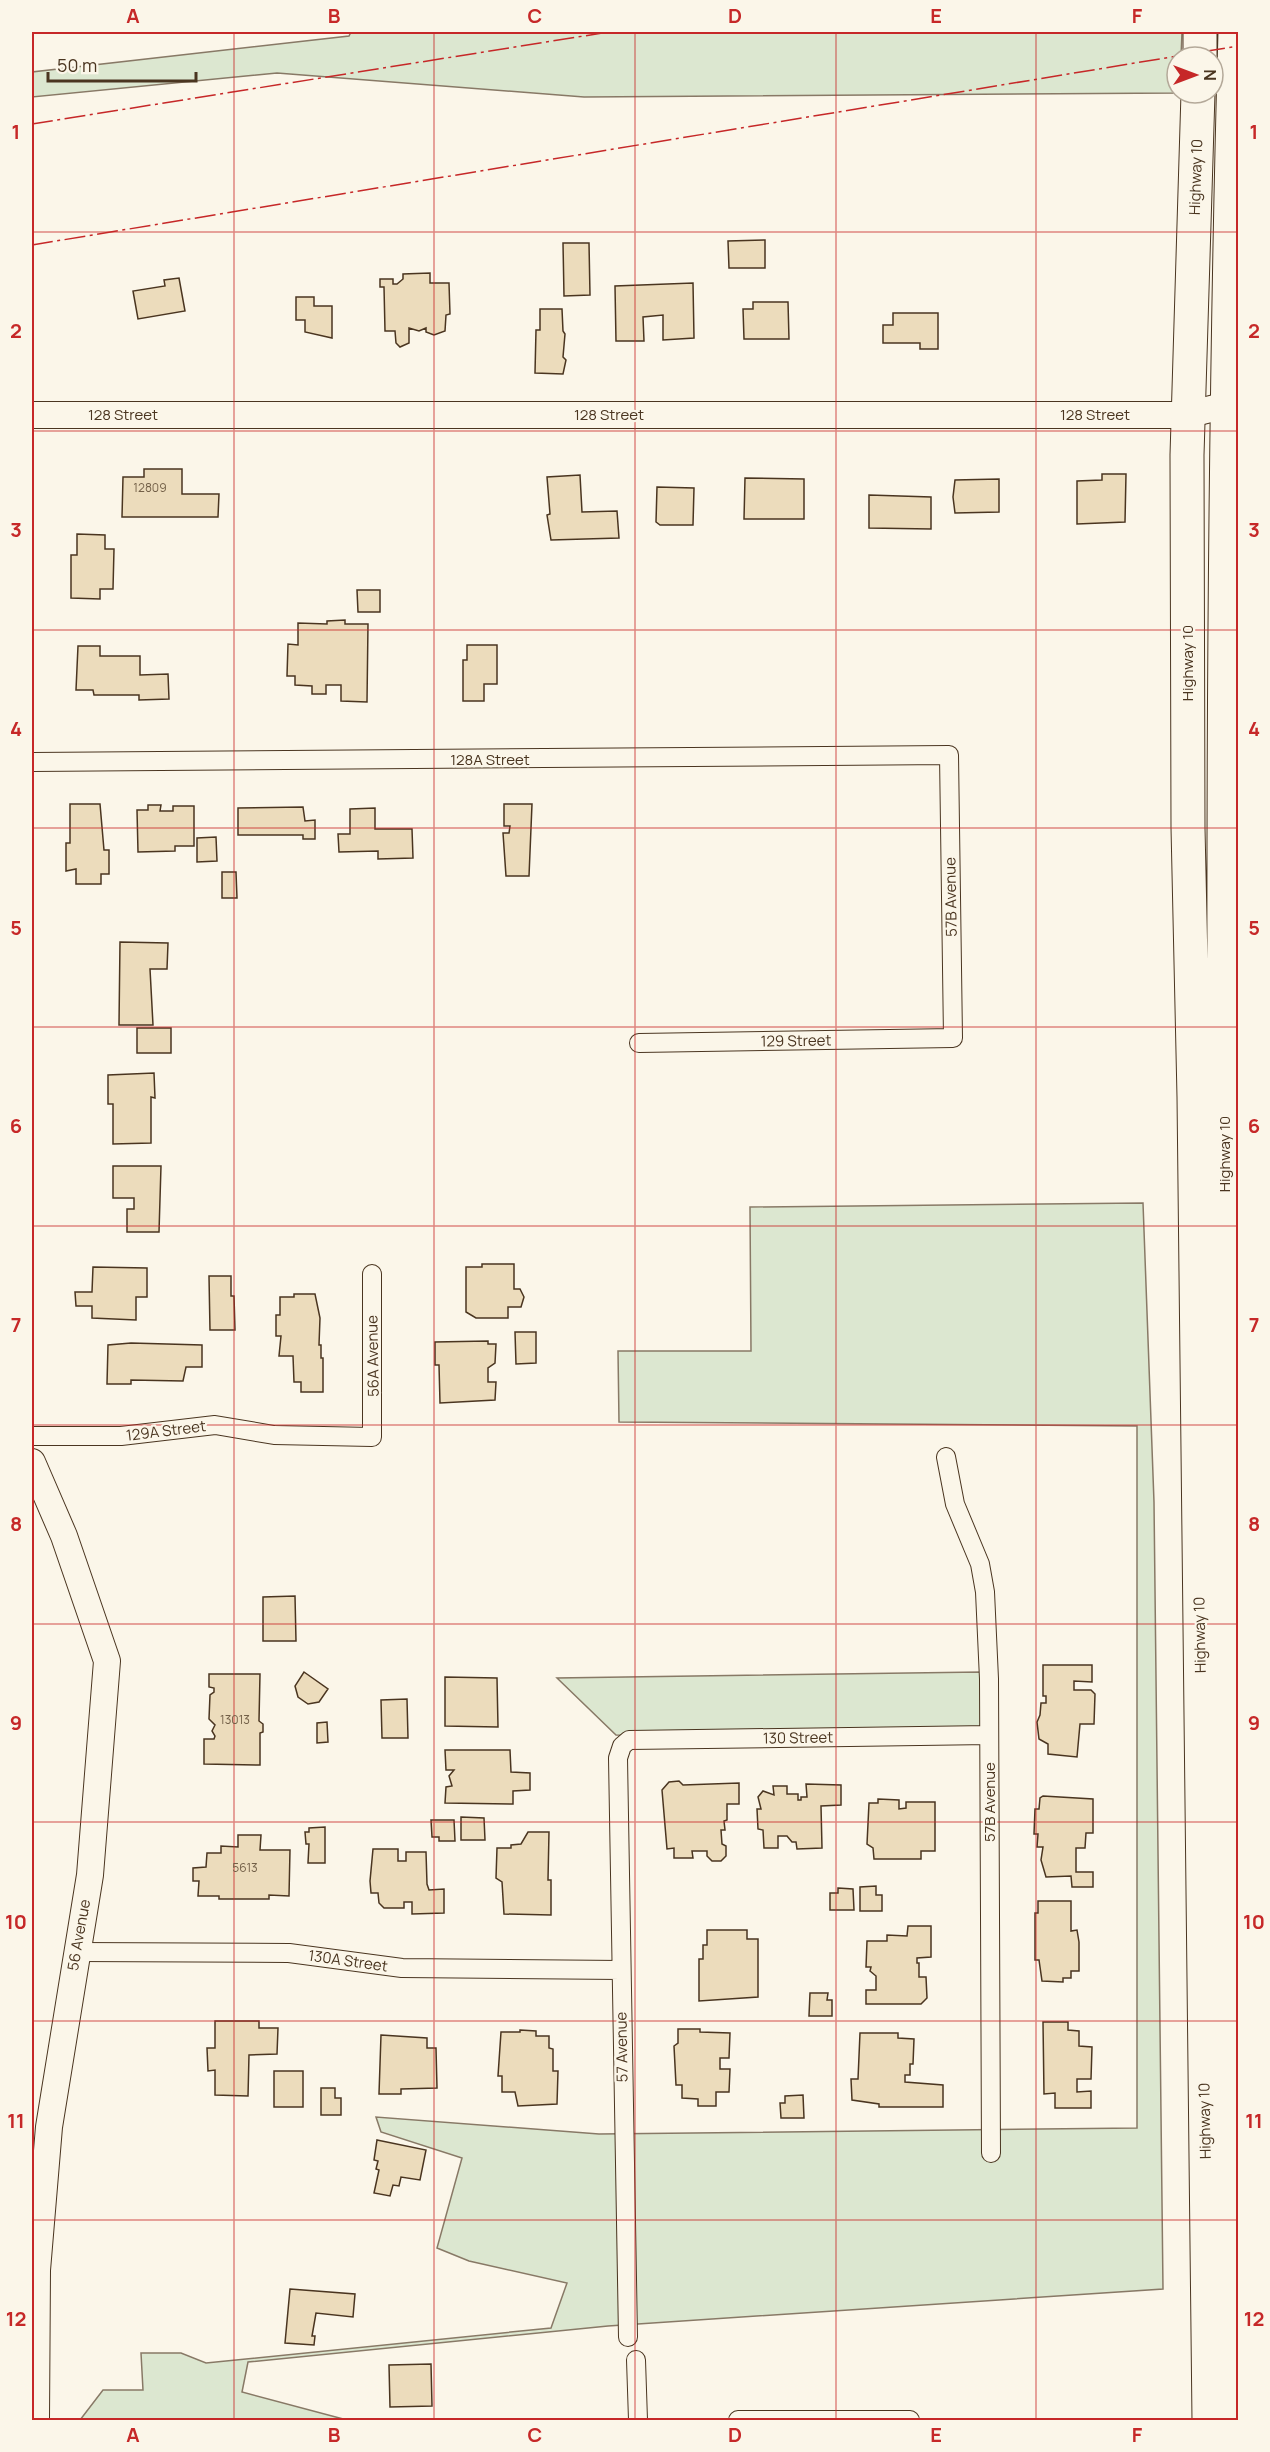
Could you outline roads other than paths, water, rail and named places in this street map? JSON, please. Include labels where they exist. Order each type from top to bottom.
[{"type":"highway","name":"Highway 10","points":[[1234,32],[1233,416],[1225,1196],[1238,2421]]},
{"type":"highway","name":"Highway 10","points":[[1198,105],[1187,415],[1188,828],[1194,1097],[1209,2421]]},
{"type":"street","name":"128 Street","points":[[32,415],[1233,416]]},
{"type":"street","name":"128A Street","points":[[32,762],[949,755]]},
{"type":"street","name":"57B Avenue","points":[[949,755],[954,1038]]},
{"type":"street","name":"129 Street","points":[[639,1043],[954,1038]]},
{"type":"street","name":"56A Avenue","points":[[372,1274],[372,1437]]},
{"type":"street","name":"129A Street","points":[[32,1436],[121,1436],[215,1425],[274,1436],[372,1437]]},
{"type":"street","name":"57B Avenue","points":[[946,1458],[953,1496],[980,1564],[985,1592],[989,1735],[991,2152]]},
{"type":"street","name":"56 Avenue","points":[[32,1462],[64,1536],[107,1661],[90,1875],[48,2139],[37,2270],[36,2421]]},
{"type":"street","name":"130 Street","points":[[618,1758],[622,1746],[629,1740],[989,1735]]},
{"type":"street","name":"57 Avenue","points":[[618,1758],[628,2337]]},
{"type":"street","name":"130A Street","points":[[76,1952],[289,1953],[402,1968],[621,1970]]},
{"type":"street","points":[[636,2360],[638,2421]]},
{"type":"street","points":[[738,2421],[767,2418],[910,2421]]}]
